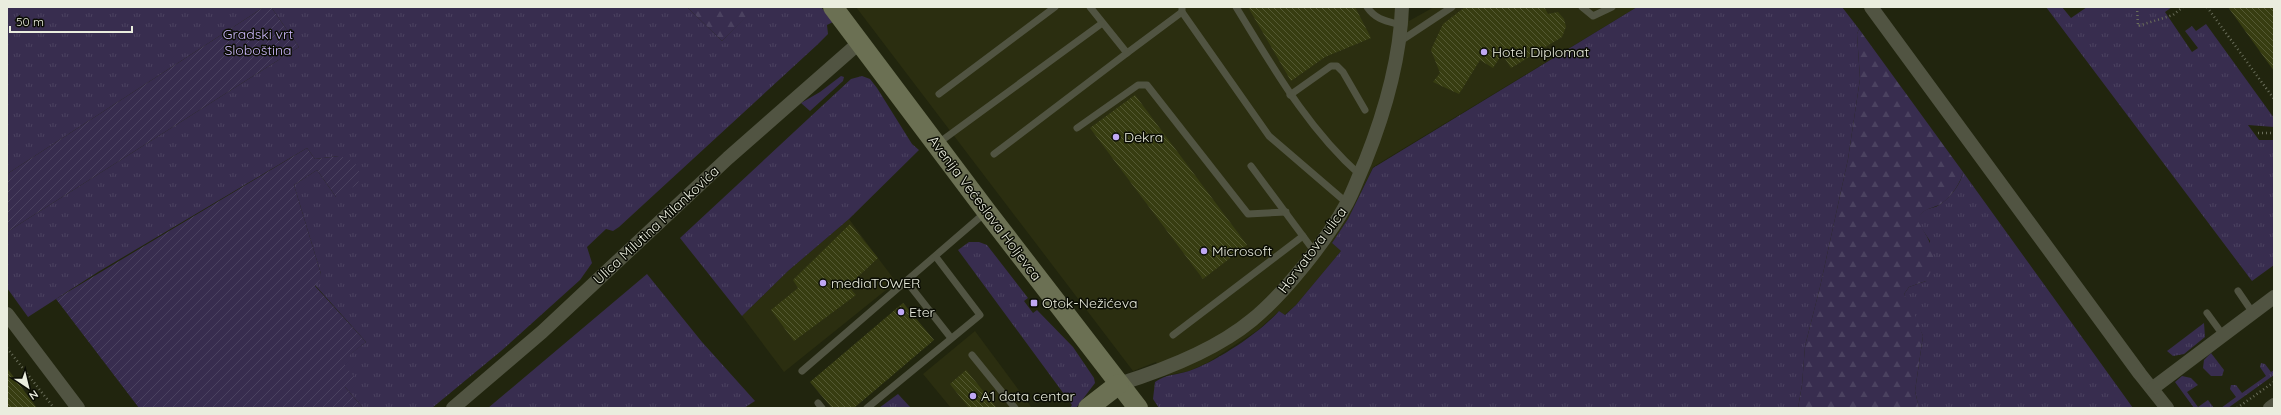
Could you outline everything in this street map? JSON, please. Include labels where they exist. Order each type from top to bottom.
[{"type":"street","name":"Avenija Većeslava Holjevca","points":[[833,7],[986,212],[1138,408]]},
{"type":"street","name":"Horvatova ulica","points":[[1119,384],[1195,354],[1228,337],[1252,320],[1277,297],[1314,251],[1347,203],[1360,175],[1380,119],[1398,59],[1402,7]]},
{"type":"street","points":[[1871,7],[2140,374],[2153,388],[2167,408]]},
{"type":"street","name":"Ulica Milutina Milankovića","points":[[453,408],[542,332],[728,158],[860,42]]},
{"type":"street","points":[[2153,388],[2274,297]]},
{"type":"street","points":[[7,314],[78,408]]},
{"type":"street","points":[[1088,408],[1119,384]]},
{"type":"street","points":[[2270,408],[2274,405]]},
{"type":"lane","points":[[939,94],[1055,7]]},
{"type":"lane","points":[[1090,7],[1101,24],[1127,54]]},
{"type":"lane","points":[[1236,7],[1290,95],[1321,136],[1360,175]]},
{"type":"lane","points":[[1367,7],[1377,18],[1401,25]]},
{"type":"lane","points":[[1399,42],[1452,7]]},
{"type":"lane","points":[[1582,7],[1593,16],[1612,7]]},
{"type":"lane","points":[[994,154],[1127,54],[1182,10],[1269,136],[1347,203]]},
{"type":"lane","points":[[936,144],[1101,24]]},
{"type":"lane","points":[[1290,95],[1331,66],[1337,66],[1343,72],[1364,110]]},
{"type":"lane","points":[[1077,128],[1138,85],[1147,85],[1248,214],[1286,212]]},
{"type":"lane","points":[[1251,166],[1314,251]]},
{"type":"lane","points":[[802,371],[936,257],[986,212]]},
{"type":"lane","points":[[1173,335],[1303,236]]},
{"type":"lane","points":[[867,408],[980,315],[936,257]]},
{"type":"lane","points":[[907,282],[951,338]]},
{"type":"lane","points":[[2238,291],[2253,313]]},
{"type":"lane","points":[[2207,313],[2223,335]]},
{"type":"lane","points":[[972,355],[1015,408]]},
{"type":"path","points":[[2137,7],[2138,26],[2173,15],[2183,7]]},
{"type":"path","points":[[2207,7],[2274,100]]},
{"type":"path","points":[[2258,133],[2274,133]]},
{"type":"path","points":[[7,348],[54,408]]},
{"type":"path","points":[[2237,408],[2274,382]]},
{"type":"shaded area","points":[[856,7],[1408,7],[1409,21],[1434,7],[1637,7],[1373,167],[1348,219],[1332,243],[1341,251],[1296,305],[1284,315],[1279,311],[1258,330],[1207,363],[1189,371],[1164,376],[1156,362],[1133,371]]},
{"type":"shaded area","points":[[849,219],[896,282],[784,372],[742,316],[788,271]]},
{"type":"shaded area","name":"A1 data centar","points":[[975,331],[1032,408],[951,408],[923,374]]},
{"type":"green space","points":[[7,7],[264,7],[7,174]]},
{"type":"green space","name":"Gradski vrt Sloboština","points":[[264,7],[271,7],[299,47],[7,232],[7,174]]},
{"type":"green space","points":[[271,7],[687,7],[722,41],[756,7],[821,7],[833,22],[827,25],[828,34],[817,45],[619,227],[613,231],[606,229],[587,247],[592,263],[580,280],[501,351],[432,408],[363,408],[345,387],[341,361],[366,342],[315,285],[321,274],[294,185],[317,170],[336,197],[339,156],[315,159],[307,148],[98,272],[28,317],[7,288],[7,232],[299,47]]},
{"type":"green space","points":[[687,7],[757,7],[722,41]]},
{"type":"green space","points":[[1637,7],[1842,7],[1859,29],[1857,34],[1860,79],[1848,159],[1820,287],[1805,346],[1802,385],[1798,408],[1159,408],[1153,399],[1155,382],[1167,376],[1200,367],[1225,354],[1250,337],[1279,311],[1285,315],[1296,305],[1341,251],[1332,243],[1348,219],[1373,168]]},
{"type":"green space","points":[[2046,7],[2062,7],[2071,18],[2087,7],[2172,7],[2165,12],[2192,52],[2198,48],[2185,31],[2192,26],[2196,31],[2206,24],[2274,118],[2274,127],[2248,125],[2259,140],[2274,140],[2274,265],[2252,281]]},
{"type":"green space","points":[[1859,29],[1963,172],[1957,186],[1947,199],[1943,203],[1924,211],[1917,220],[1930,242],[1933,256],[1933,264],[1926,281],[1909,287],[1904,294],[1913,310],[1923,336],[1915,391],[1919,408],[1798,408],[1802,385],[1805,346],[1820,287],[1848,159],[1860,79],[1857,34]]},
{"type":"green space","points":[[841,76],[844,77],[843,81],[810,111],[801,103],[820,92]]},
{"type":"green space","points":[[862,76],[870,79],[877,88],[912,144],[919,150],[849,219],[788,271],[742,316],[680,238],[851,79]]},
{"type":"green space","points":[[307,148],[315,159],[339,156],[354,161],[360,173],[358,184],[336,197],[317,170],[294,185],[321,274],[320,280],[315,286],[366,342],[342,361],[355,378],[345,387],[363,408],[139,408],[56,299]]},
{"type":"green space","points":[[1963,172],[2133,408],[1919,408],[1915,391],[1923,336],[1904,294],[1909,287],[1926,281],[1930,241],[1916,220],[1924,211],[1938,206],[1949,197],[1958,185]]},
{"type":"green space","points":[[969,242],[979,242],[987,245],[1028,298],[1024,301],[1033,313],[1037,310],[1073,347],[1094,378],[1095,383],[1076,408],[1070,408],[1072,405],[958,250]]},
{"type":"green space","points":[[647,274],[702,342],[755,401],[744,408],[488,408]]},
{"type":"green space","points":[[2204,323],[2205,337],[2184,354],[2173,356],[2167,351]]},
{"type":"green space","points":[[2211,353],[2224,370],[2222,376],[2211,376],[2203,368],[2204,360]]},
{"type":"green space","points":[[2261,363],[2265,364],[2271,372],[2274,370],[2274,375],[2228,408],[2221,408],[2236,397],[2230,389],[2231,385],[2236,385],[2242,393],[2266,376],[2260,367]]},
{"type":"green space","points":[[2182,376],[2191,378],[2198,385],[2187,392],[2198,407],[2208,400],[2214,408],[2194,408],[2175,382]]},
{"type":"green space","points":[[898,394],[911,408],[879,408]]},
{"type":"building","points":[[1248,7],[1355,7],[1371,38],[1325,57],[1291,81]]},
{"type":"building","name":"Hotel Diplomat","points":[[1465,7],[1544,7],[1548,14],[1558,12],[1564,19],[1566,27],[1562,37],[1511,68],[1502,54],[1493,68],[1480,60],[1459,94],[1433,82],[1440,73],[1431,50],[1443,24]]},
{"type":"building","points":[[2228,7],[2274,7],[2274,71]]},
{"type":"building","points":[[1135,95],[1247,245],[1203,279],[1090,128]]},
{"type":"building","name":"mediaTOWER","points":[[850,224],[878,258],[848,286],[856,295],[794,341],[771,310],[798,288],[793,280]]},
{"type":"building","points":[[903,303],[934,340],[854,408],[832,408],[810,382]]},
{"type":"building","points":[[7,368],[37,408],[7,408]]},
{"type":"building","name":"A1 data centar","points":[[966,370],[997,408],[969,408],[950,384]]},
{"type":"place","name":"Hotel Diplomat","points":[[1484,52]]},
{"type":"place","name":"Dekra","points":[[1116,137]]},
{"type":"place","name":"Microsoft","points":[[1204,251]]},
{"type":"place","name":"mediaTOWER","points":[[823,283]]},
{"type":"place","name":"Otok-Nežićeva","points":[[1034,303]]},
{"type":"place","name":"Eter","points":[[901,312]]},
{"type":"place","name":"A1 data centar","points":[[973,396]]}]
